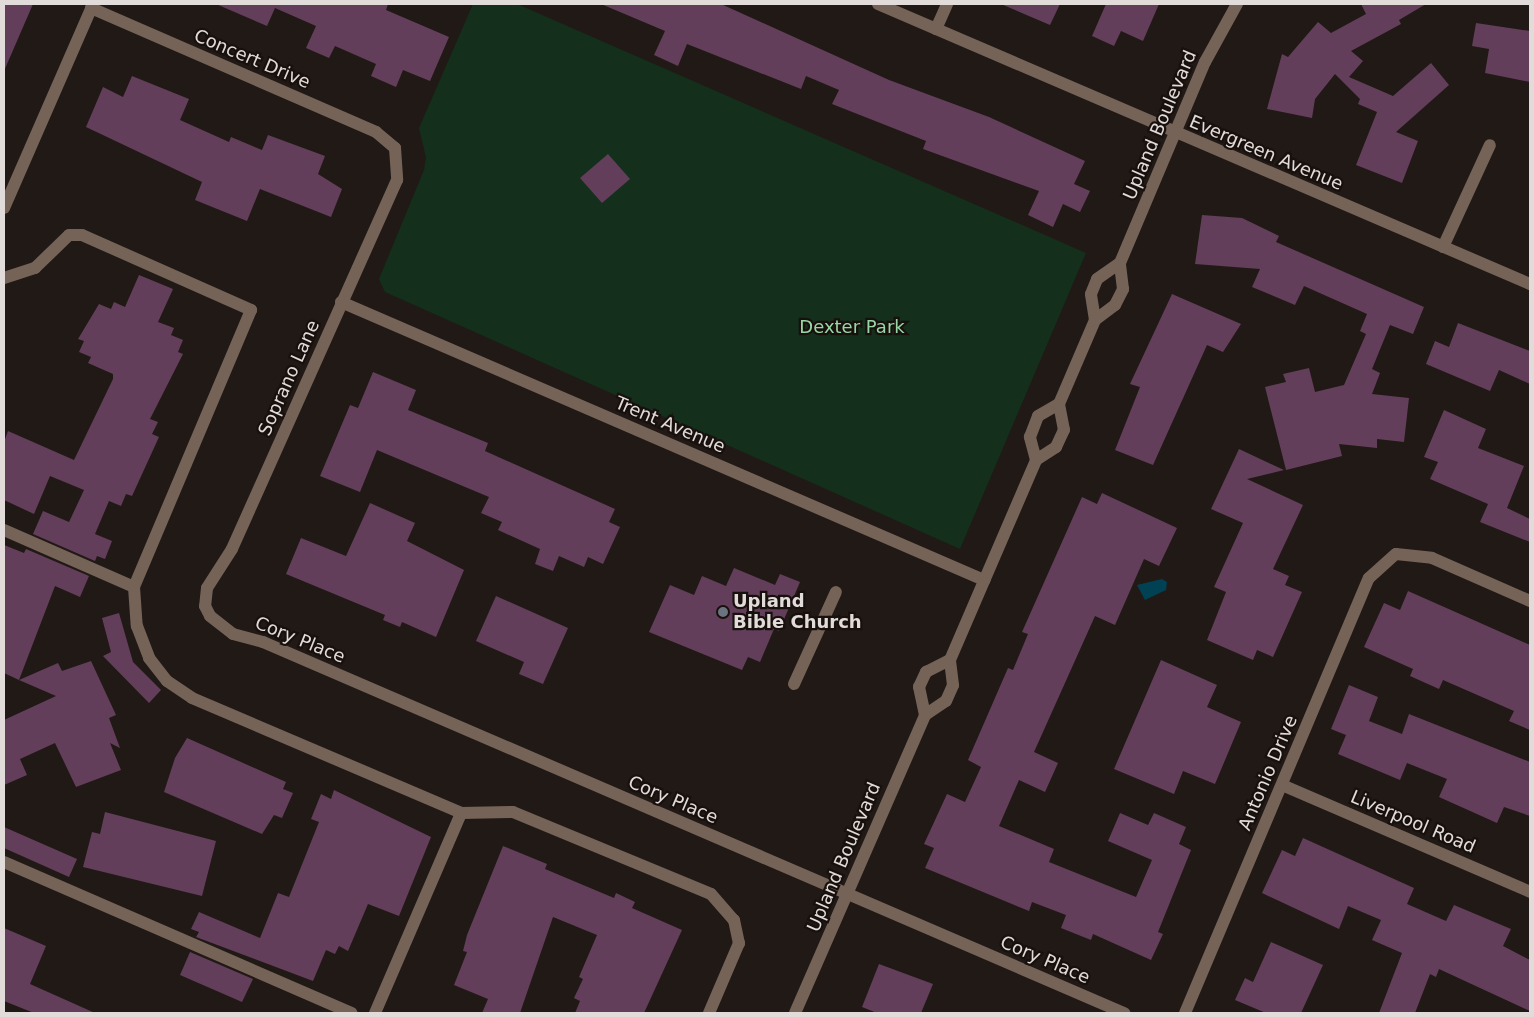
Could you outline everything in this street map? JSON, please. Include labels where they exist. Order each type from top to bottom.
[{"type":"street","name":"Evergreen Avenue","points":[[878,4],[1175,134],[1530,284]]},
{"type":"street","points":[[936,29],[947,4]]},
{"type":"street","name":"Upland Boulevard","points":[[1095,320],[1116,305],[1122,289],[1120,263],[1204,62],[1237,4]]},
{"type":"street","points":[[4,208],[92,6]]},
{"type":"street","name":"Concert Drive","points":[[92,6],[376,132],[395,148]]},
{"type":"street","points":[[1443,247],[1490,144]]},
{"type":"street","name":"Soprano Lane","points":[[210,616],[205,606],[207,588],[232,549],[397,180],[395,148]]},
{"type":"street","points":[[4,278],[35,268],[69,235],[82,235],[251,310],[134,587],[137,626],[149,658],[173,685],[192,698],[461,813],[513,812],[711,894],[734,920],[739,943],[709,1013]]},
{"type":"street","points":[[950,660],[926,672],[919,687],[924,715],[946,701],[953,685],[950,660],[1036,460],[1056,447],[1064,430],[1059,404],[1095,320],[1091,294],[1097,279],[1120,263]]},
{"type":"street","name":"Trent Avenue","points":[[341,302],[984,580]]},
{"type":"street","points":[[1036,460],[1030,437],[1038,416],[1059,404]]},
{"type":"street","points":[[4,530],[134,587]]},
{"type":"street","name":"Antonio Drive","points":[[1185,1013],[1369,578],[1396,554],[1432,558],[1530,601]]},
{"type":"street","points":[[794,684],[836,592]]},
{"type":"street","name":"Cory Place","points":[[210,616],[233,634],[263,642],[1124,1013]]},
{"type":"street","name":"Upland Boulevard","points":[[795,1013],[924,715]]},
{"type":"street","name":"Liverpool Road","points":[[1282,785],[1530,892]]},
{"type":"street","points":[[375,1013],[461,813]]},
{"type":"street","points":[[4,862],[327,1008],[352,1013]]},
{"type":"green space","name":"Dexter Park","points":[[473,4],[517,4],[1086,253],[960,549],[385,292],[379,279],[424,170],[426,158],[419,128]]},
{"type":"water","points":[[1162,579],[1167,582],[1166,590],[1145,600],[1137,585]]},
{"type":"building","points":[[4,4],[33,4],[4,71]]},
{"type":"building","points":[[216,4],[388,4],[386,10],[449,37],[430,81],[403,70],[396,87],[371,76],[376,64],[335,46],[329,58],[306,48],[316,26],[275,8],[267,26]]},
{"type":"building","points":[[601,4],[721,4],[889,80],[989,117],[1085,161],[1074,184],[1090,191],[1080,212],[1063,204],[1053,227],[1028,215],[1039,191],[923,149],[926,141],[832,104],[839,90],[806,76],[801,89],[687,44],[678,66],[654,55],[665,31]]},
{"type":"building","points":[[1001,4],[1060,4],[1050,25]]},
{"type":"building","points":[[1106,4],[1159,4],[1143,41],[1121,31],[1114,46],[1092,36]]},
{"type":"building","points":[[1361,4],[1426,4],[1399,20],[1401,24],[1351,51],[1363,61],[1349,77],[1393,96],[1431,63],[1449,85],[1396,132],[1418,141],[1402,183],[1356,165],[1377,112],[1358,104],[1360,99],[1335,74],[1315,99],[1312,118],[1267,109],[1282,54],[1288,57],[1318,22],[1331,33],[1366,14]]},
{"type":"building","points":[[1476,23],[1530,31],[1530,82],[1485,73],[1489,49],[1472,46]]},
{"type":"building","points":[[132,76],[189,99],[180,120],[229,142],[231,137],[262,150],[268,135],[325,156],[318,174],[342,189],[331,217],[260,189],[247,221],[195,200],[202,182],[86,127],[103,87],[123,97]]},
{"type":"building","points":[[608,154],[630,179],[602,203],[580,178]]},
{"type":"building","points":[[1202,215],[1242,218],[1279,236],[1276,242],[1424,307],[1413,334],[1390,325],[1372,369],[1380,373],[1372,394],[1409,398],[1404,442],[1377,439],[1377,448],[1339,444],[1342,456],[1286,470],[1265,387],[1286,382],[1283,374],[1309,368],[1315,392],[1344,385],[1366,334],[1360,331],[1367,314],[1304,286],[1295,305],[1252,287],[1260,269],[1195,264]]},
{"type":"building","points":[[139,275],[173,289],[158,322],[174,328],[171,335],[183,340],[178,352],[183,354],[150,419],[158,422],[152,434],[159,437],[132,496],[126,494],[121,506],[109,501],[95,534],[112,541],[105,559],[97,556],[95,561],[33,534],[43,511],[69,522],[84,490],[50,476],[34,514],[4,500],[4,442],[8,431],[74,460],[113,379],[113,374],[88,363],[91,357],[79,352],[84,341],[78,339],[99,304],[111,309],[114,302],[125,307]]},
{"type":"building","points":[[1172,294],[1241,324],[1223,352],[1207,345],[1153,465],[1115,450],[1140,387],[1130,384]]},
{"type":"building","points":[[1458,323],[1530,351],[1530,384],[1499,370],[1490,391],[1426,364],[1435,341],[1449,347]]},
{"type":"building","points":[[373,372],[416,390],[408,410],[488,443],[485,451],[615,509],[609,522],[620,527],[603,564],[588,557],[584,567],[559,556],[553,571],[535,564],[540,549],[498,530],[502,522],[481,513],[489,497],[377,450],[360,492],[320,476],[350,405],[358,408]]},
{"type":"building","points":[[1444,410],[1486,429],[1478,448],[1524,466],[1507,508],[1530,519],[1530,542],[1480,522],[1488,504],[1430,479],[1438,462],[1424,457]]},
{"type":"building","points":[[1239,449],[1284,470],[1247,479],[1303,505],[1273,569],[1289,576],[1285,585],[1302,592],[1273,657],[1257,650],[1253,660],[1207,640],[1226,592],[1214,587],[1243,523],[1211,509]]},
{"type":"building","points":[[1102,493],[1177,528],[1159,566],[1144,559],[1115,625],[1095,616],[1034,752],[1058,763],[1045,792],[1019,780],[999,826],[1054,849],[1049,862],[1136,897],[1152,860],[1108,841],[1120,813],[1148,825],[1154,813],[1186,827],[1179,844],[1191,850],[1158,932],[1163,934],[1151,960],[1093,934],[1091,940],[1061,928],[1066,915],[1032,902],[1029,911],[925,868],[934,848],[924,844],[947,794],[965,802],[981,767],[968,760],[1008,668],[1013,670],[1028,634],[1022,632],[1082,497],[1097,504]]},
{"type":"building","points":[[370,503],[415,523],[407,541],[464,570],[436,637],[402,622],[400,627],[383,620],[385,615],[286,574],[301,538],[346,556]]},
{"type":"building","points":[[4,545],[24,553],[26,549],[89,576],[80,597],[55,586],[19,680],[4,673]]},
{"type":"building","name":"Upland Bible Church","points":[[734,568],[775,585],[780,574],[800,582],[779,631],[774,629],[760,662],[748,657],[742,670],[649,632],[670,585],[694,595],[702,576],[726,586]]},
{"type":"building","points":[[1408,591],[1530,645],[1530,730],[1509,721],[1514,711],[1443,680],[1439,689],[1410,676],[1413,669],[1364,647],[1384,603],[1400,610]]},
{"type":"building","points":[[496,596],[568,628],[543,684],[519,674],[524,662],[476,641]]},
{"type":"building","points":[[119,613],[133,662],[161,690],[149,703],[103,656],[111,652],[102,618]]},
{"type":"building","points":[[1161,660],[1217,685],[1207,707],[1241,722],[1215,784],[1183,771],[1174,794],[1114,769]]},
{"type":"building","points":[[91,661],[116,715],[109,718],[120,748],[110,743],[121,770],[76,787],[55,743],[20,759],[27,775],[4,785],[4,720],[56,696],[19,680],[58,663],[62,671]]},
{"type":"building","points":[[1349,685],[1378,697],[1369,721],[1402,734],[1409,714],[1530,762],[1530,816],[1504,807],[1497,823],[1439,797],[1447,779],[1407,763],[1400,780],[1338,754],[1346,735],[1331,729]]},
{"type":"building","points":[[187,738],[286,782],[283,789],[293,793],[282,818],[274,815],[262,834],[164,792],[175,758]]},
{"type":"building","points":[[334,790],[431,837],[399,916],[368,904],[348,951],[339,946],[335,954],[326,950],[313,981],[196,937],[199,932],[191,929],[199,912],[260,938],[278,893],[289,897],[319,822],[311,819],[321,794],[331,799]]},
{"type":"building","points":[[105,812],[216,841],[202,896],[83,867],[92,832],[100,834]]},
{"type":"building","points":[[4,827],[77,859],[69,877],[4,848]]},
{"type":"building","points":[[1303,838],[1414,888],[1407,904],[1446,921],[1454,905],[1511,929],[1503,946],[1530,960],[1530,1011],[1439,969],[1436,977],[1430,974],[1415,1013],[1379,1013],[1402,953],[1372,940],[1381,920],[1348,906],[1339,929],[1262,893],[1282,850],[1295,856]]},
{"type":"building","points":[[503,846],[547,864],[545,869],[614,898],[616,893],[635,902],[632,908],[682,930],[644,1013],[575,1013],[580,1001],[574,998],[583,979],[579,977],[597,935],[553,917],[520,1013],[482,1013],[488,999],[454,985],[467,952],[463,951],[467,935]]},
{"type":"building","points":[[4,928],[46,946],[30,984],[95,1013],[34,1013],[4,1001]]},
{"type":"building","points":[[1271,942],[1323,965],[1301,1013],[1266,1013],[1235,1000],[1245,978],[1253,982]]},
{"type":"building","points":[[190,952],[253,979],[242,1002],[180,975]]},
{"type":"building","points":[[879,964],[933,984],[921,1013],[877,1013],[862,1007]]},
{"type":"place","name":"Upland Bible Church","points":[[723,612]]}]
